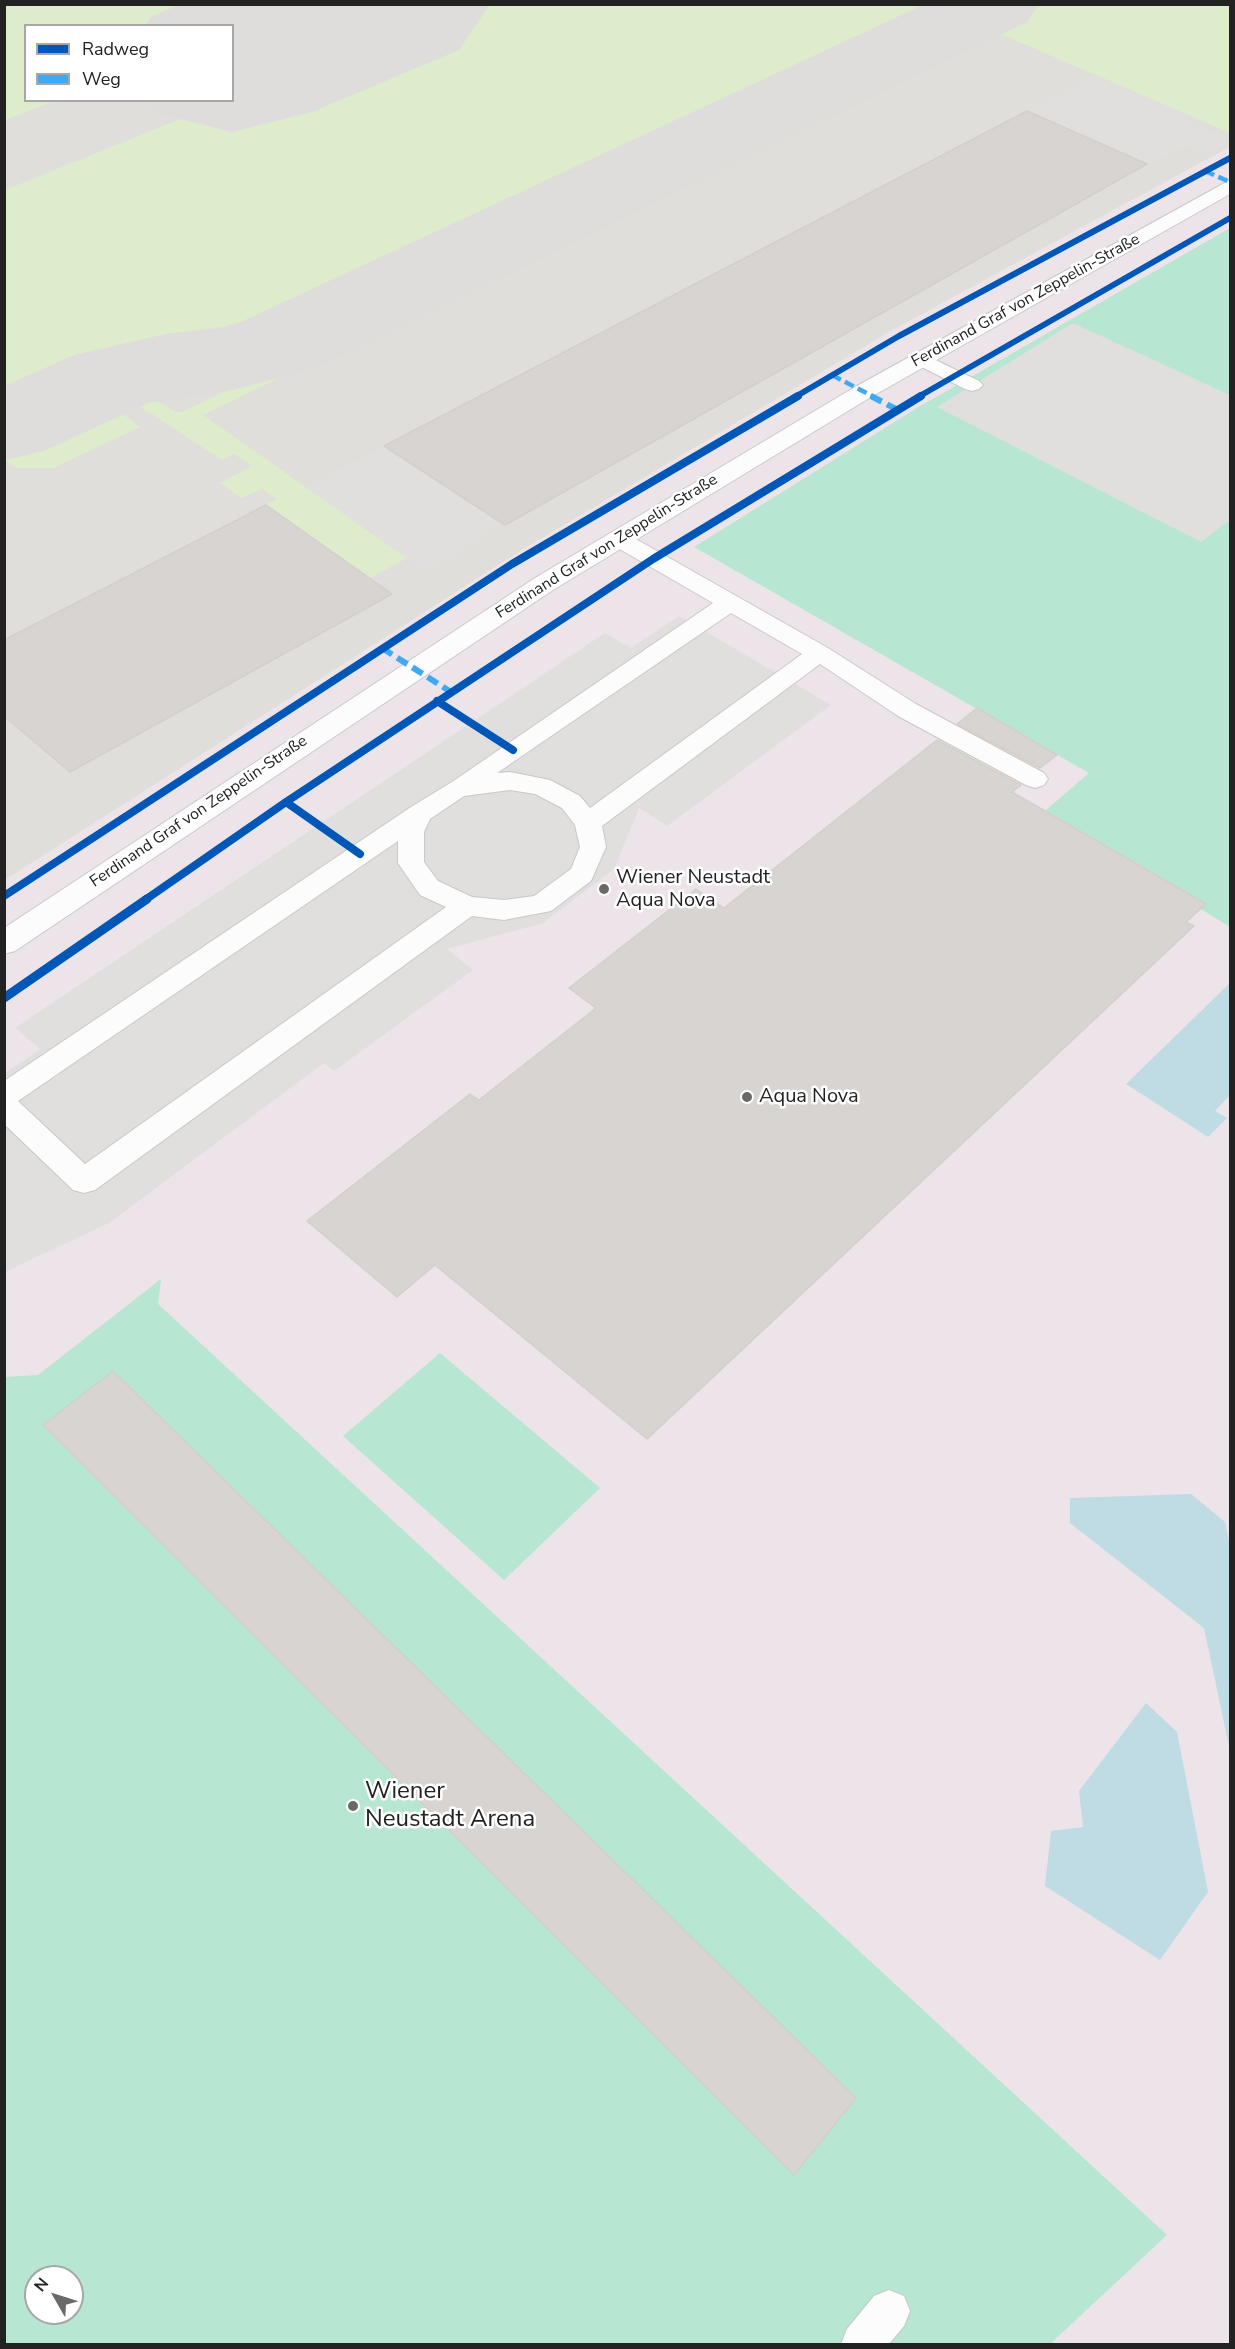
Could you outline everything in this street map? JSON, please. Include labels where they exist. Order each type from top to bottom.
[{"type":"street","name":"Ferdinand Graf von Zeppelin-Straße","points":[[4,943],[414,669],[619,539],[921,359],[1230,186]]},
{"type":"lane","points":[[921,359],[972,385]]},
{"type":"lane","points":[[619,539],[819,653],[907,710],[1035,779]]},
{"type":"lane","points":[[4,1096],[729,603]]},
{"type":"lane","points":[[588,823],[819,653]]},
{"type":"lane","points":[[420,813],[411,832],[411,863],[429,888],[467,906],[504,910],[541,904],[582,874],[592,847],[588,823],[571,802],[541,786],[510,781],[477,784],[455,790]]},
{"type":"lane","points":[[4,1106],[84,1181],[467,906]]},
{"type":"lane","points":[[862,2344],[889,2312]]},
{"type":"shaded area","points":[[5,5],[1230,5],[1230,147],[891,331],[522,550],[5,880]]},
{"type":"shaded area","points":[[1096,75],[1193,117],[1185,121],[1230,141],[1206,154],[1188,146],[1147,164],[1027,111]]},
{"type":"shaded area","points":[[1230,147],[1230,2344],[5,2344],[5,880],[522,550],[891,331]]},
{"type":"shaded area","points":[[1073,323],[1230,395],[1230,520],[1201,542],[937,407]]},
{"type":"shaded area","points":[[384,446],[504,524],[427,572],[305,487]]},
{"type":"shaded area","points":[[679,616],[831,705],[667,826],[639,808],[614,869],[543,923],[447,949],[473,970],[334,1071],[324,1063],[109,1223],[5,1272],[4,1074],[40,1049],[15,1028],[605,633],[631,648]]},
{"type":"green space","points":[[5,4],[301,4],[234,31],[234,24],[24,24],[24,102],[51,102],[5,120]]},
{"type":"green space","points":[[1032,4],[1230,5],[1230,133],[994,31],[652,196],[644,195],[644,192]]},
{"type":"green space","points":[[461,5],[959,5],[264,332],[217,333],[170,340],[112,357],[5,406],[5,190],[223,102],[234,102],[234,97]]},
{"type":"green space","points":[[1230,228],[1230,927],[1201,909],[1205,904],[1045,811],[1089,773],[694,547],[917,408]]},
{"type":"green space","points":[[514,254],[522,255],[522,260],[203,415],[407,558],[370,578],[266,505],[276,499],[262,489],[241,498],[220,483],[252,466],[234,454],[222,460],[135,403],[119,411],[140,427],[53,468],[16,468],[6,461],[8,450],[18,442],[109,399],[149,395],[175,412],[182,412]]},
{"type":"green space","name":"Wiener Neustadt Arena","points":[[161,1279],[158,1304],[1167,2235],[1050,2344],[5,2344],[5,1377],[38,1375]]},
{"type":"green space","points":[[440,1353],[600,1488],[504,1580],[343,1436]]},
{"type":"water","points":[[1230,983],[1230,1095],[1215,1111],[1227,1118],[1208,1137],[1126,1084]]},
{"type":"water","points":[[1191,1494],[1225,1522],[1230,1546],[1230,1751],[1204,1628],[1070,1523],[1070,1498]]},
{"type":"water","points":[[1146,1703],[1177,1732],[1208,1892],[1160,1960],[1045,1886],[1051,1831],[1083,1827],[1079,1791]]},
{"type":"building","points":[[1027,111],[1147,164],[505,525],[384,446]]},
{"type":"building","points":[[266,505],[392,594],[70,772],[4,716],[4,640]]},
{"type":"building","points":[[977,708],[1057,755],[1040,768],[957,724]]},
{"type":"building","name":"Aqua Nova","points":[[937,740],[1021,785],[1012,792],[1206,904],[1186,922],[1194,926],[647,1439],[435,1265],[397,1297],[307,1221],[470,1094],[479,1100],[596,1008],[569,988],[696,889],[724,908]]},
{"type":"building","points":[[113,1371],[856,2098],[794,2175],[43,1425]]},
{"type":"taxiway","points":[[4,427],[113,378],[166,366],[233,358],[281,344],[996,4]]},
{"type":"runway","points":[[234,63],[382,4]]},
{"type":"marked path","points":[[1205,171],[1230,182]]},
{"type":"marked path","points":[[832,375],[896,409]]},
{"type":"marked path","points":[[382,648],[451,692]]},
{"type":"cycle path","points":[[4,896],[512,564],[899,336],[1230,158]]},
{"type":"cycle path","points":[[4,998],[286,802],[653,559],[953,376],[1230,218]]},
{"type":"cycle path","points":[[437,701],[513,750]]},
{"type":"cycle path","points":[[286,802],[360,854]]},
{"type":"place","name":"Wiener Neustadt Aqua Nova","points":[[604,889]]},
{"type":"place","name":"Aqua Nova","points":[[747,1097]]},
{"type":"place","name":"Wiener Neustadt Arena","points":[[353,1806]]}]
